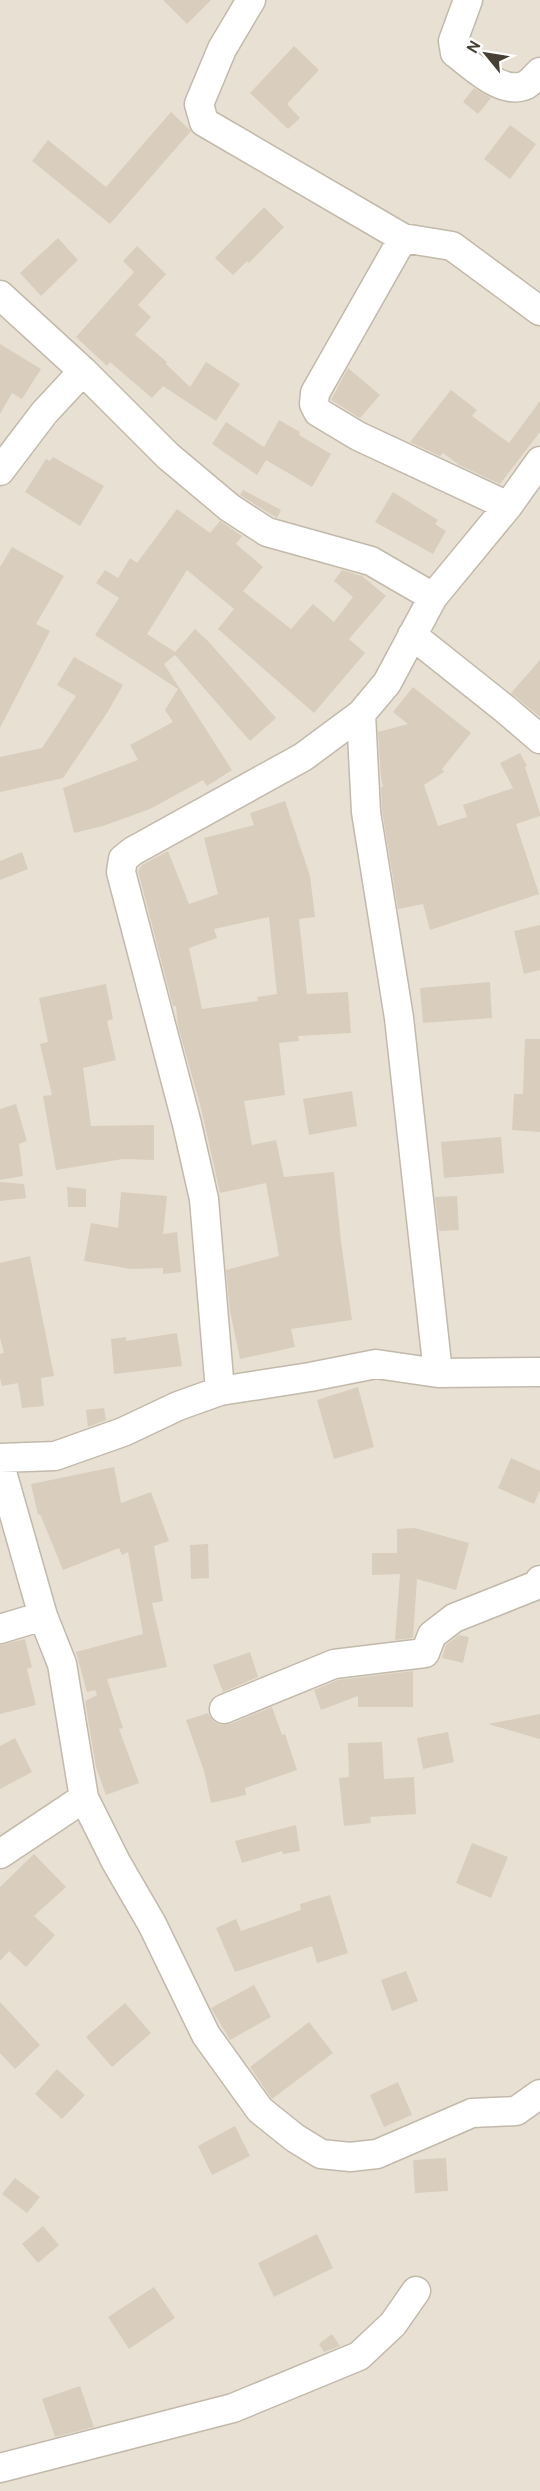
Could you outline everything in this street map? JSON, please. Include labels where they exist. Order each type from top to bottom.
[{"type":"street","points":[[251,0],[222,49],[199,104],[204,122],[403,238],[452,246],[540,311]]},
{"type":"street","points":[[468,0],[453,41],[455,53],[493,81],[508,87],[525,85],[540,72]]},
{"type":"street","points":[[403,238],[315,393],[314,404],[318,412],[358,436],[508,506]]},
{"type":"street","points":[[0,295],[83,371],[168,456],[230,508],[267,532],[371,561],[433,597]]},
{"type":"street","points":[[0,471],[44,414],[83,371]]},
{"type":"street","points":[[220,1391],[204,1199],[187,1124],[121,872],[123,860],[133,851],[303,757],[361,714],[387,683],[433,597],[539,465]]},
{"type":"street","points":[[412,635],[506,709],[540,740]]},
{"type":"street","points":[[361,714],[366,812],[399,1018],[438,1373]]},
{"type":"street","points":[[0,1458],[55,1456],[123,1432],[178,1406],[220,1391],[376,1364],[438,1373],[540,1372]]},
{"type":"street","points":[[0,1465],[43,1616],[62,1664],[84,1798],[116,1862],[152,1924],[206,2035],[260,2110],[295,2138],[321,2154],[350,2157],[377,2154],[472,2113],[516,2111],[540,2094]]},
{"type":"street","points":[[224,1709],[334,1664],[425,1653],[432,1635],[454,1618],[537,1585],[540,1580]]},
{"type":"street","points":[[0,1629],[43,1616]]},
{"type":"street","points":[[0,1854],[84,1798]]},
{"type":"street","points":[[0,2468],[233,2408],[359,2356],[393,2324],[416,2291]]},
{"type":"shaded area","points":[[0,0],[540,0],[540,2491],[0,2491]]},
{"type":"building","points":[[163,0],[211,0],[187,24]]},
{"type":"building","points":[[294,46],[319,70],[287,104],[300,118],[288,129],[250,93]]},
{"type":"building","points":[[474,88],[491,98],[478,114],[463,102]]},
{"type":"building","points":[[171,112],[191,131],[110,224],[32,161],[48,140],[106,187]]},
{"type":"building","points":[[510,125],[536,144],[510,179],[484,159]]},
{"type":"building","points":[[264,207],[284,227],[249,263],[247,261],[233,275],[215,258]]},
{"type":"building","points":[[58,238],[78,260],[41,296],[20,273]]},
{"type":"building","points":[[137,246],[166,274],[138,305],[151,317],[135,335],[167,362],[166,364],[190,387],[206,362],[240,384],[216,421],[163,386],[152,398],[110,362],[107,366],[76,337],[134,272],[123,261]]},
{"type":"building","points":[[0,344],[41,369],[22,399],[12,393],[0,414]]},
{"type":"building","points":[[348,368],[380,395],[360,418],[331,400]]},
{"type":"building","points":[[451,390],[477,410],[472,416],[509,443],[540,401],[540,432],[500,484],[459,465],[443,453],[440,456],[410,442]]},
{"type":"building","points":[[279,420],[331,454],[312,487],[266,460],[257,475],[212,444],[226,422],[264,447]]},
{"type":"building","points":[[53,457],[104,486],[80,526],[25,492],[46,459],[50,461]]},
{"type":"building","points":[[243,490],[281,510],[277,518],[240,495]]},
{"type":"building","points":[[393,492],[438,520],[435,524],[446,531],[433,554],[375,522]]},
{"type":"building","points":[[177,509],[210,533],[220,521],[242,536],[236,544],[263,567],[243,591],[291,629],[313,604],[334,622],[353,597],[334,581],[342,570],[362,576],[386,596],[349,639],[365,653],[314,713],[218,629],[234,609],[187,570],[147,634],[175,652],[195,629],[276,718],[250,741],[175,655],[164,664],[232,770],[207,786],[203,780],[150,809],[103,826],[74,833],[63,788],[138,760],[130,745],[173,722],[165,710],[178,689],[95,635],[119,598],[96,583],[105,570],[118,578],[130,558],[137,563]]},
{"type":"building","points":[[12,547],[64,576],[36,624],[50,631],[0,728],[0,567]]},
{"type":"building","points":[[74,657],[123,685],[63,778],[0,792],[0,757],[42,748],[76,696],[57,685]]},
{"type":"building","points":[[540,660],[540,717],[511,693]]},
{"type":"building","points":[[413,687],[471,733],[442,769],[444,772],[424,785],[438,826],[467,817],[463,805],[513,788],[500,763],[520,753],[527,766],[525,767],[540,813],[540,816],[516,824],[539,894],[430,930],[423,904],[398,909],[382,810],[381,787],[383,787],[378,732],[408,724],[393,712]]},
{"type":"building","points":[[285,801],[310,876],[315,917],[299,919],[307,994],[348,992],[351,1033],[298,1036],[299,1041],[279,1043],[285,1095],[244,1101],[252,1145],[276,1140],[284,1177],[334,1172],[352,1320],[291,1329],[295,1347],[240,1359],[230,1311],[226,1270],[279,1256],[266,1183],[220,1193],[201,1108],[178,1026],[176,1006],[173,1006],[138,871],[142,865],[168,851],[189,904],[218,894],[204,838],[254,825],[250,813]],"holes":[[[269,917],[277,994],[257,997],[258,1001],[202,1009],[189,948],[217,938],[214,929]]]},
{"type":"building","points":[[22,852],[28,869],[0,880],[0,861]]},
{"type":"building","points":[[540,925],[540,970],[524,974],[514,931]]},
{"type":"building","points":[[490,982],[492,1018],[423,1023],[420,988]]},
{"type":"building","points":[[106,984],[113,1019],[107,1021],[116,1060],[83,1068],[91,1126],[154,1125],[154,1160],[123,1159],[56,1170],[43,1096],[52,1095],[40,1044],[48,1042],[39,998]]},
{"type":"building","points":[[525,1039],[540,1039],[540,1132],[512,1130],[514,1094],[523,1094]]},
{"type":"building","points":[[352,1091],[357,1126],[309,1135],[303,1099]]},
{"type":"building","points":[[16,1104],[27,1141],[19,1144],[23,1176],[0,1180],[0,1109]]},
{"type":"building","points":[[501,1137],[504,1173],[444,1178],[441,1142]]},
{"type":"building","points":[[0,1182],[24,1184],[26,1198],[0,1201]]},
{"type":"building","points":[[67,1187],[86,1189],[86,1207],[68,1207]]},
{"type":"building","points":[[121,1192],[167,1196],[163,1234],[177,1232],[181,1272],[163,1274],[163,1268],[131,1269],[84,1261],[91,1223],[118,1228]]},
{"type":"building","points":[[457,1196],[459,1230],[439,1231],[435,1197]]},
{"type":"building","points":[[30,1256],[54,1376],[41,1378],[44,1406],[22,1408],[18,1383],[2,1386],[0,1378],[0,1354],[4,1353],[0,1338],[0,1263]]},
{"type":"building","points":[[177,1333],[182,1366],[114,1374],[111,1339],[126,1337],[126,1341]]},
{"type":"building","points":[[358,1387],[374,1447],[334,1459],[317,1400]]},
{"type":"building","points":[[104,1408],[106,1420],[88,1427],[86,1410]]},
{"type":"building","points":[[511,1458],[540,1471],[540,1490],[534,1504],[498,1488]]},
{"type":"building","points":[[114,1467],[121,1503],[151,1492],[169,1541],[154,1546],[163,1601],[152,1603],[167,1667],[107,1679],[123,1728],[119,1729],[139,1783],[106,1795],[96,1767],[85,1701],[97,1695],[95,1690],[87,1692],[76,1652],[143,1634],[128,1552],[122,1555],[119,1548],[63,1570],[40,1514],[38,1515],[31,1484]]},
{"type":"building","points":[[415,1528],[469,1543],[456,1590],[417,1579],[413,1638],[395,1640],[400,1574],[372,1575],[372,1553],[397,1553],[397,1529]]},
{"type":"building","points":[[208,1544],[209,1578],[191,1579],[190,1545]]},
{"type":"building","points":[[459,1635],[469,1637],[463,1663],[442,1658],[446,1645]]},
{"type":"building","points":[[25,1639],[32,1667],[27,1669],[36,1705],[0,1714],[0,1645]]},
{"type":"building","points":[[250,1652],[258,1677],[223,1692],[213,1665]]},
{"type":"building","points":[[413,1671],[413,1707],[358,1707],[358,1696],[321,1710],[314,1690],[338,1680]]},
{"type":"building","points":[[272,1707],[282,1735],[285,1734],[297,1770],[245,1788],[246,1795],[211,1803],[204,1771],[186,1720],[208,1713],[214,1722],[221,1725],[230,1724]]},
{"type":"building","points":[[540,1714],[540,1739],[488,1724]]},
{"type":"building","points":[[448,1732],[454,1762],[423,1769],[417,1738]]},
{"type":"building","points":[[15,1738],[32,1772],[0,1789],[0,1746]]},
{"type":"building","points":[[382,1742],[384,1779],[414,1777],[416,1814],[370,1817],[371,1823],[344,1826],[339,1778],[349,1777],[348,1743]]},
{"type":"building","points":[[296,1825],[300,1851],[283,1854],[282,1851],[242,1863],[235,1841]]},
{"type":"building","points":[[472,1843],[508,1857],[491,1898],[456,1883]]},
{"type":"building","points":[[34,1854],[66,1887],[34,1916],[55,1935],[26,1967],[9,1951],[0,1961],[0,1887]]},
{"type":"building","points":[[330,1895],[348,1953],[317,1963],[312,1946],[235,1972],[216,1928],[236,1919],[241,1931],[301,1910],[300,1904]]},
{"type":"building","points":[[406,1971],[418,2001],[392,2011],[381,1980]]},
{"type":"building","points":[[254,1985],[271,2017],[230,2040],[211,2008]]},
{"type":"building","points":[[0,2002],[40,2045],[15,2069],[0,2053]]},
{"type":"building","points":[[125,2003],[151,2033],[112,2067],[86,2037]]},
{"type":"building","points":[[309,2022],[333,2053],[272,2099],[250,2067]]},
{"type":"building","points":[[57,2069],[85,2095],[62,2119],[35,2094]]},
{"type":"building","points":[[398,2082],[412,2115],[384,2127],[370,2095]]},
{"type":"building","points":[[235,2126],[250,2156],[212,2175],[198,2146]]},
{"type":"building","points":[[446,2158],[448,2191],[415,2193],[413,2160]]},
{"type":"building","points":[[15,2178],[40,2197],[27,2213],[2,2194]]},
{"type":"building","points":[[43,2226],[59,2245],[38,2263],[22,2244]]},
{"type":"building","points":[[317,2234],[333,2268],[274,2297],[258,2263]]},
{"type":"building","points":[[154,2287],[175,2318],[129,2349],[108,2317]]},
{"type":"building","points":[[332,2334],[340,2346],[324,2352],[319,2344]]},
{"type":"building","points":[[80,2386],[94,2427],[55,2437],[42,2399]]}]
